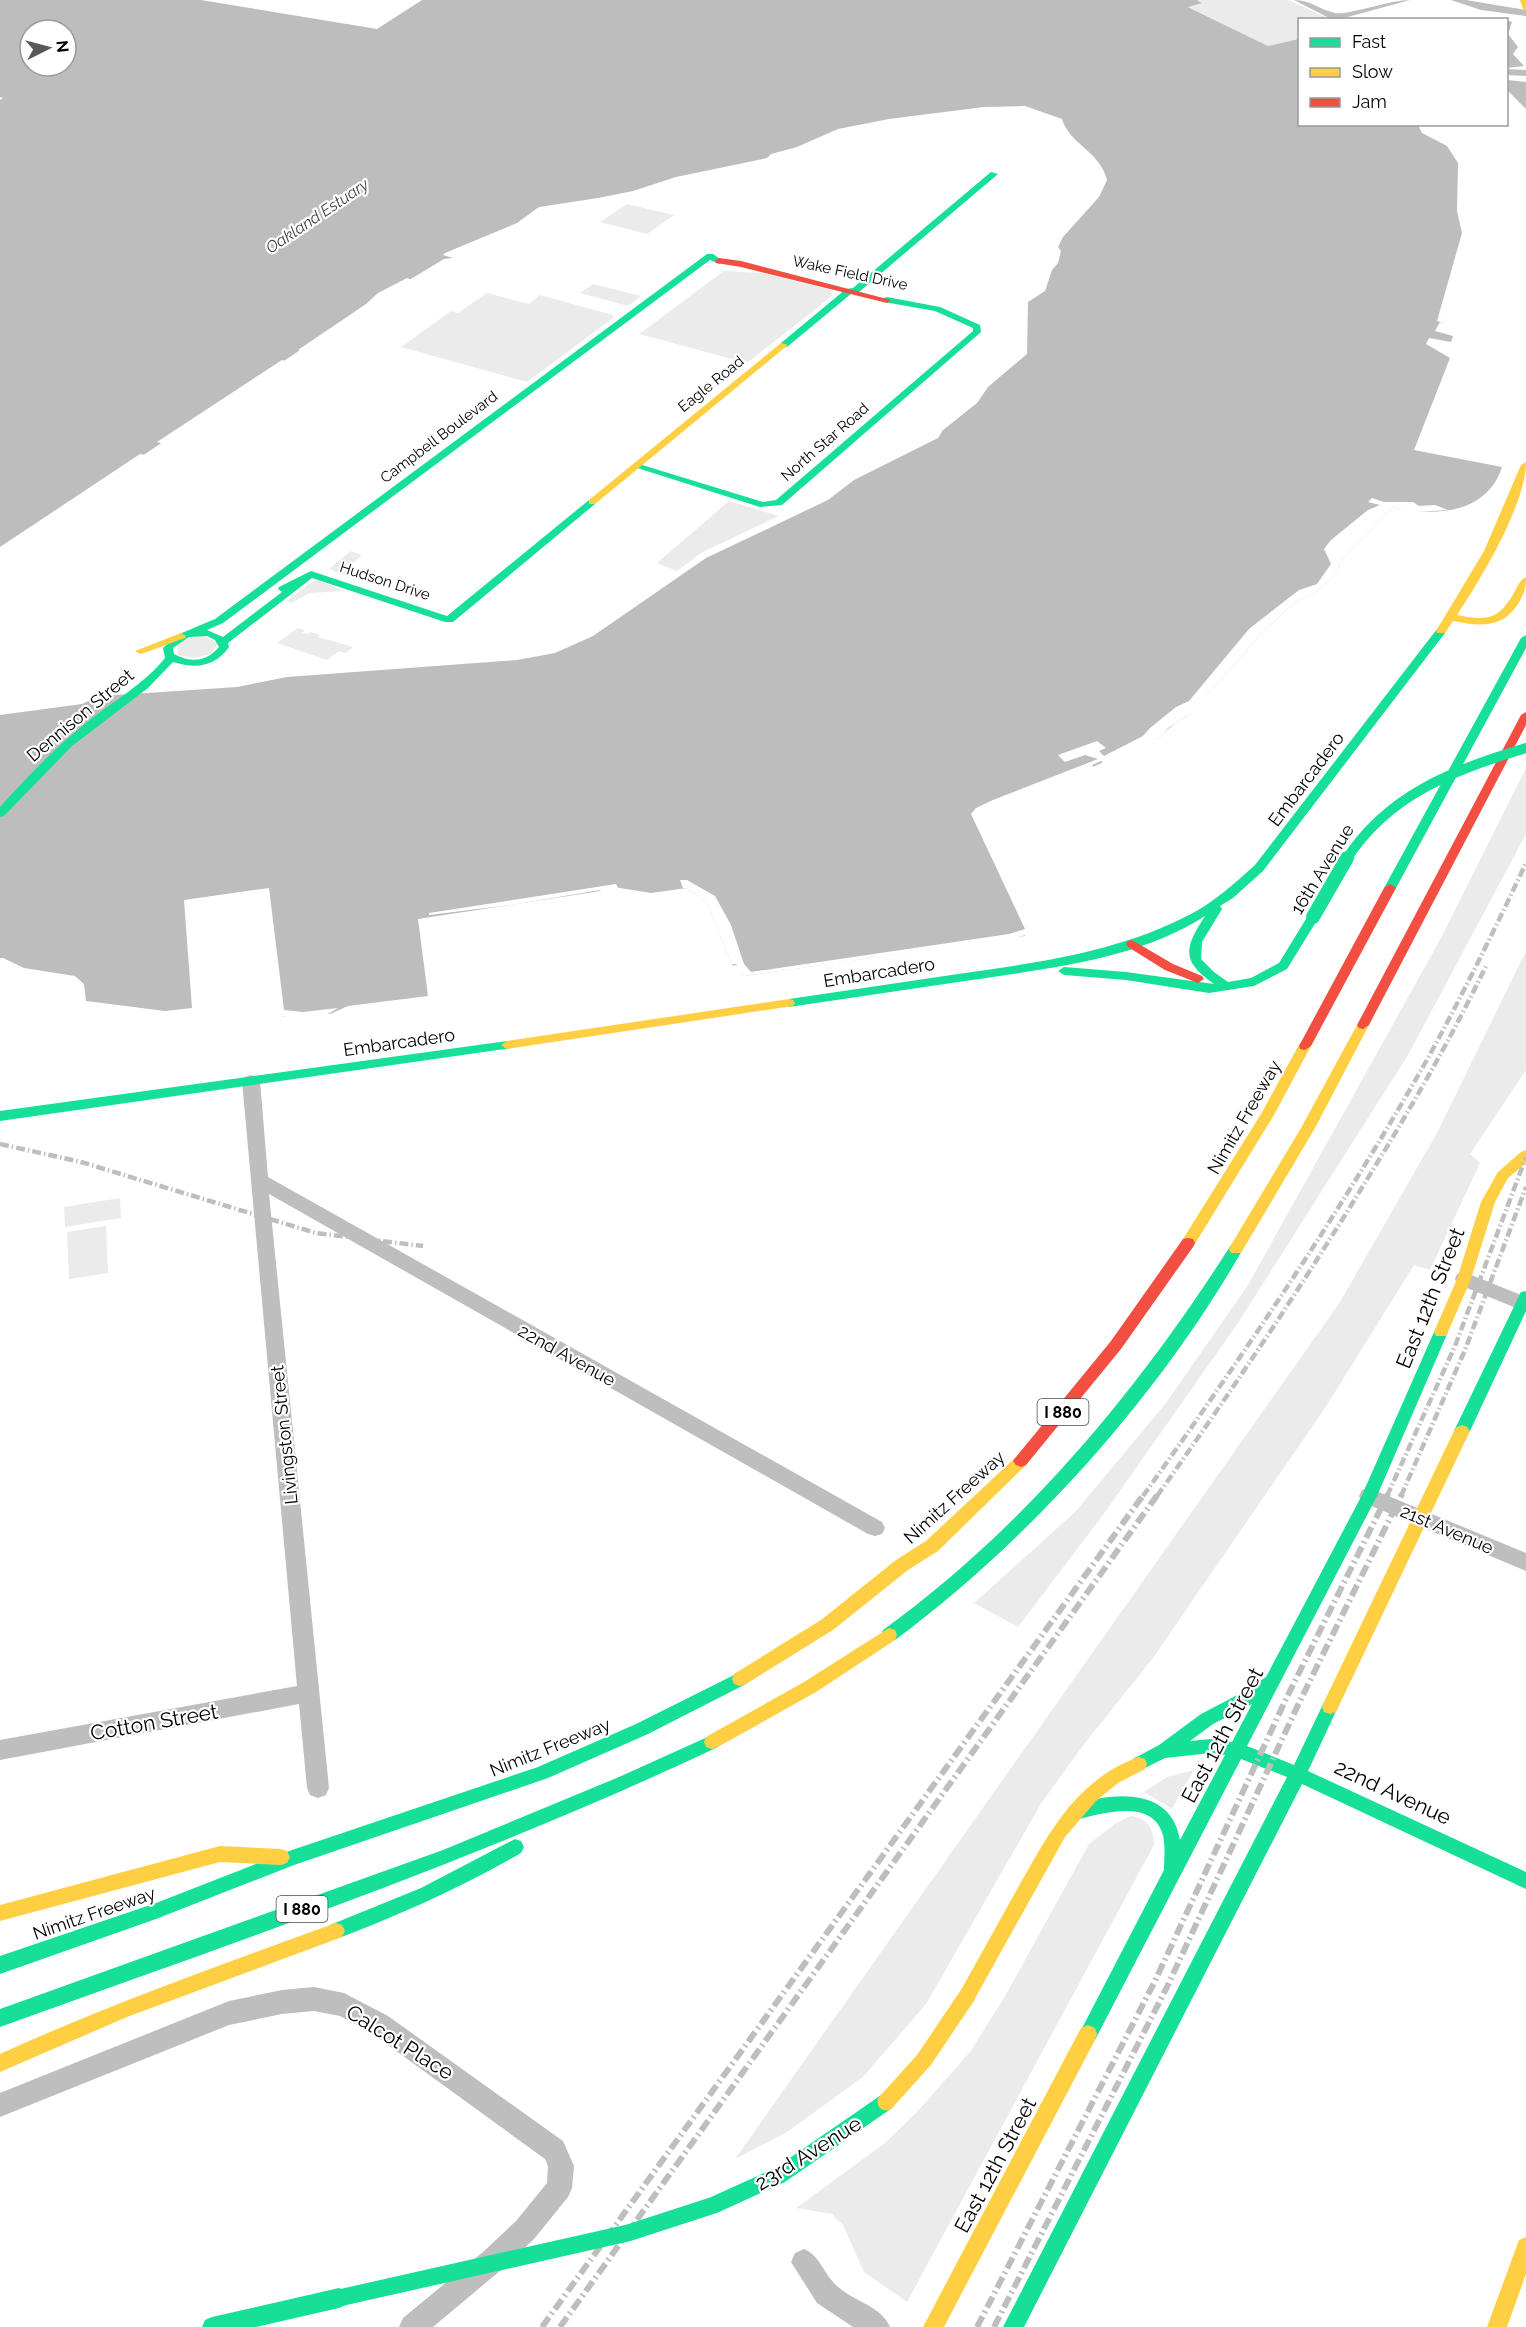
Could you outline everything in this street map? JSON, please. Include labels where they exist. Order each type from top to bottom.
[{"type":"main road","points":[[1523,0],[1526,11]]},
{"type":"main road","name":"Eagle Road","points":[[449,620],[849,291],[856,290],[994,174]]},
{"type":"main road","name":"Wake Field Drive","points":[[710,256],[723,263],[741,264],[849,291],[937,309],[977,327],[977,332]]},
{"type":"main road","name":"Campbell Boulevard","points":[[182,636],[219,621],[710,256]]},
{"type":"main road","name":"Campbell Boulevard","points":[[518,416],[723,263]]},
{"type":"main road","name":"North Star Road","points":[[636,466],[755,503],[779,503],[977,332]]},
{"type":"main road","name":"Embarcadero","points":[[0,1116],[1074,960],[1118,949],[1192,920],[1221,903],[1259,868],[1451,617],[1498,534],[1526,465]]},
{"type":"main road","name":"Hudson Drive","points":[[222,640],[316,570],[449,620]]},
{"type":"main road","points":[[1451,617],[1474,623],[1492,624],[1499,621],[1507,616],[1526,580]]},
{"type":"main road","points":[[193,664],[176,661],[161,651],[140,651],[182,636],[208,633],[222,640]]},
{"type":"main road","name":"Dennison Street","points":[[0,814],[75,738],[161,672],[170,657],[168,648],[182,636]]},
{"type":"main road","name":"Nimitz Freeway","points":[[0,1965],[156,1911],[292,1858],[542,1773],[642,1729],[747,1675],[827,1625],[902,1566],[932,1546],[1025,1457],[1116,1345],[1194,1235],[1229,1180],[1526,638]]},
{"type":"main road","name":"Dennison Street","points":[[161,672],[217,657],[222,652],[222,640]]},
{"type":"main road","name":"I 880","points":[[0,2018],[414,1869],[602,1796],[686,1757],[766,1715],[874,1646],[938,1597],[997,1547],[1049,1495],[1096,1443],[1193,1315],[1257,1218],[1310,1127],[1526,715]]},
{"type":"main road","name":"16th Avenue","points":[[1019,969],[1091,972],[1209,989],[1254,982],[1278,970],[1287,961],[1361,837],[1379,817],[1399,800],[1456,770],[1526,748]]},
{"type":"main road","points":[[1221,903],[1194,943],[1192,956],[1197,967],[1224,985]]},
{"type":"main road","points":[[1132,944],[1169,968],[1198,979],[1224,985]]},
{"type":"main road","points":[[1118,949],[1132,963],[1164,983]]},
{"type":"main road","name":"East 12th Street","points":[[933,2327],[1238,1750],[1369,1496],[1464,1279],[1488,1202],[1503,1175],[1526,1155]]},
{"type":"main road","points":[[1013,2327],[1298,1774],[1525,1301]]},
{"type":"main road","points":[[1162,1751],[1207,1719],[1251,1696],[1274,1680]]},
{"type":"main road","name":"23rd Avenue","points":[[212,2327],[628,2233],[714,2205],[780,2175],[882,2106],[924,2060],[967,1996],[1059,1831],[1075,1812],[1112,1778],[1162,1751],[1211,1746],[1238,1750]]},
{"type":"main road","name":"22nd Avenue","points":[[1238,1750],[1298,1774],[1526,1881]]},
{"type":"main road","points":[[0,2063],[46,2041],[162,1995],[400,1908],[465,1878],[602,1796]]},
{"type":"main road","points":[[1075,1812],[1124,1803],[1142,1805],[1155,1811],[1167,1823],[1170,1831],[1173,1871]]},
{"type":"main road","points":[[0,1913],[220,1854],[292,1858]]},
{"type":"main road","points":[[1497,2327],[1526,2247]]},
{"type":"street","points":[[1299,0],[1338,18],[1405,0]]},
{"type":"street","points":[[1456,0],[1481,7],[1526,11]]},
{"type":"street","points":[[1508,72],[1526,73]]},
{"type":"street","name":"Livingston Street","points":[[251,1081],[318,1788]]},
{"type":"street","name":"22nd Avenue","points":[[259,1180],[874,1528]]},
{"type":"street","points":[[1464,1279],[1525,1301]]},
{"type":"street","name":"21st Avenue","points":[[1369,1496],[1526,1562]]},
{"type":"street","name":"Cotton Street","points":[[0,1750],[309,1693]]},
{"type":"street","name":"Calcot Place","points":[[0,2105],[229,2013],[282,2002],[314,1999],[344,2005],[379,2024],[503,2112],[554,2150],[561,2166],[559,2188],[525,2230],[492,2261],[412,2327]]},
{"type":"street","points":[[804,2262],[826,2294],[877,2327]]},
{"type":"shaded area","points":[[1197,0],[1288,0],[1328,18],[1298,18],[1298,45],[1289,41],[1268,46],[1187,6],[1201,2]]},
{"type":"shaded area","points":[[627,204],[674,215],[647,234],[600,222]]},
{"type":"shaded area","points":[[724,271],[763,273],[831,290],[832,296],[747,363],[639,334]]},
{"type":"shaded area","points":[[593,284],[641,296],[628,306],[580,293]]},
{"type":"shaded area","points":[[487,293],[529,304],[540,295],[613,315],[613,318],[527,382],[401,347],[451,311],[458,313]]},
{"type":"shaded area","points":[[729,501],[779,516],[701,553],[677,571],[657,563]]},
{"type":"shaded area","points":[[351,551],[362,555],[353,563],[355,569],[347,576],[329,569]]},
{"type":"shaded area","points":[[313,581],[319,581],[344,591],[310,593],[291,603],[286,601]]},
{"type":"shaded area","points":[[298,628],[305,630],[302,633],[311,632],[320,635],[318,637],[353,647],[346,653],[339,651],[327,660],[277,643]]},
{"type":"shaded area","points":[[201,635],[218,643],[211,654],[194,658],[178,655],[177,643]]},
{"type":"shaded area","points":[[1526,768],[1526,834],[1408,1055],[1238,1323],[1103,1515],[1018,1627],[974,1603],[1075,1512],[1166,1403],[1248,1285],[1441,938]]},
{"type":"shaded area","points":[[1526,951],[1526,1070],[1470,1154],[1480,1163],[1430,1270],[1414,1265],[1327,1405],[1153,1658],[1085,1743],[1042,1802],[926,2004],[863,2077],[787,2132],[735,2159],[1340,1302],[1437,1133]]},
{"type":"shaded area","points":[[120,1198],[121,1218],[65,1227],[64,1207]]},
{"type":"shaded area","points":[[106,1226],[108,1273],[69,1279],[67,1232]]},
{"type":"shaded area","points":[[1194,1770],[1172,1809],[1144,1792],[1167,1777]]},
{"type":"shaded area","points":[[1131,1816],[1142,1819],[1148,1825],[1154,1845],[907,2302],[864,2272],[843,2225],[832,2214],[796,2208],[885,2143],[916,2113],[970,2052],[1004,1998],[1089,1844],[1116,1823]]},
{"type":"water","name":"Oakland Estuary","points":[[0,0],[201,0],[377,29],[422,0],[1197,0],[1202,3],[1188,7],[1268,46],[1298,39],[1298,126],[1427,126],[1459,153],[1464,252],[1445,323],[1440,322],[1435,331],[1453,336],[1451,342],[1429,338],[1426,344],[1450,358],[1414,450],[1502,467],[1495,483],[1472,503],[1458,508],[1426,512],[1393,507],[1340,561],[1339,571],[1314,594],[1296,601],[1262,633],[1204,701],[1161,737],[979,817],[1028,928],[1025,936],[744,976],[732,964],[707,903],[687,888],[651,893],[620,888],[418,919],[428,996],[348,1006],[330,1014],[302,1016],[160,1019],[77,1007],[71,983],[0,966],[0,715],[82,704],[97,697],[237,687],[287,677],[517,660],[555,653],[593,636],[706,558],[828,500],[854,480],[938,438],[943,430],[977,403],[988,387],[1027,354],[1028,302],[1045,291],[1052,270],[1058,263],[1061,251],[1058,247],[1063,237],[1099,197],[1107,180],[1098,162],[1071,135],[1062,119],[1025,106],[984,107],[889,119],[838,129],[797,147],[771,154],[767,158],[676,177],[633,191],[539,207],[517,223],[445,253],[443,255],[453,258],[444,259],[366,306],[0,551],[0,100],[3,98],[0,97]]},
{"type":"water","points":[[1508,20],[1512,22],[1508,34]]},
{"type":"water","points":[[1508,34],[1518,47],[1513,54],[1524,66],[1508,68]]},
{"type":"water","points":[[1508,80],[1526,82],[1526,109],[1508,91]]},
{"type":"pier","points":[[1418,126],[1434,128],[1454,145],[1458,145],[1469,163],[1467,177],[1469,198],[1466,207],[1474,230],[1445,323],[1437,321],[1462,233],[1457,211],[1458,163],[1447,146],[1422,133]]},
{"type":"pier","points":[[407,278],[414,281],[382,297],[305,352],[298,350],[366,304],[378,293]]},
{"type":"pier","points":[[282,360],[289,362],[164,444],[157,442]]},
{"type":"pier","points":[[140,454],[146,455],[0,554],[0,547]]},
{"type":"pier","points":[[1372,498],[1384,502],[1413,502],[1419,506],[1435,505],[1448,510],[1415,512],[1393,507],[1340,561],[1339,571],[1314,594],[1296,601],[1262,633],[1208,694],[1202,706],[1168,728],[1161,737],[1111,761],[1112,763],[1106,766],[1101,761],[1092,765],[1094,768],[982,816],[1028,914],[1031,928],[1029,934],[1015,938],[744,976],[733,966],[738,964],[732,964],[707,903],[687,888],[683,888],[680,880],[687,880],[715,896],[731,925],[744,964],[751,972],[1009,934],[1025,929],[971,814],[976,808],[993,800],[1098,759],[1085,755],[1065,762],[1058,755],[1097,741],[1106,748],[1099,751],[1104,756],[1143,736],[1176,707],[1189,701],[1249,629],[1299,590],[1317,584],[1331,564],[1324,549],[1331,540],[1368,510],[1380,505],[1368,502]]},
{"type":"pier","points":[[616,884],[620,891],[603,894],[600,890],[517,904],[429,915],[429,913]]},
{"type":"pier","points":[[269,888],[284,1010],[303,1012],[338,1008],[323,1017],[286,1019],[285,1016],[264,1020],[194,1022],[193,1019],[157,1022],[76,1010],[69,985],[27,978],[0,969],[0,958],[3,958],[24,968],[75,976],[84,984],[86,1001],[165,1011],[192,1008],[184,900]]},
{"type":"railway","points":[[1143,1496],[1255,1335],[1327,1226],[1395,1115],[1441,1034],[1526,863]]},
{"type":"railway","points":[[1157,1496],[1263,1343],[1338,1226],[1428,1076],[1487,964]]},
{"type":"railway","points":[[0,1144],[81,1162],[316,1233],[423,1246]]},
{"type":"railway","points":[[1387,1496],[1455,1346],[1526,1157]]},
{"type":"railway","points":[[1401,1496],[1465,1350],[1526,1187]]},
{"type":"railway","points":[[542,2327],[1144,1494]]},
{"type":"railway","points":[[560,2327],[1158,1494]]},
{"type":"railway","points":[[977,2327],[1155,1981],[1286,1699],[1388,1494]]},
{"type":"railway","points":[[994,2327],[1167,1987],[1298,1705],[1402,1494]]},
{"type":"traffic: fast","points":[[784,345],[849,291],[856,290],[994,174]]},
{"type":"traffic: fast","points":[[183,636],[219,621],[710,256],[719,261]]},
{"type":"traffic: fast","points":[[636,466],[763,505],[779,503],[977,332],[977,327],[937,309],[887,300]]},
{"type":"traffic: fast","points":[[283,589],[311,574],[449,620],[592,502]]},
{"type":"traffic: fast","points":[[223,642],[301,582]]},
{"type":"traffic: fast","points":[[789,1003],[1084,957],[1160,934],[1196,917],[1229,895],[1259,868],[1441,631]]},
{"type":"traffic: fast","points":[[208,633],[218,638],[224,647],[213,658],[206,662],[191,663],[169,656],[168,648],[181,637],[208,633]]},
{"type":"traffic: fast","points":[[1390,888],[1526,638]]},
{"type":"traffic: fast","points":[[0,814],[68,744],[154,677],[171,658]]},
{"type":"traffic: fast","points":[[1313,917],[1353,848],[1395,805],[1435,780],[1480,762],[1526,748]]},
{"type":"traffic: fast","points":[[1216,909],[1200,933],[1194,951],[1195,959],[1200,967],[1224,985]]},
{"type":"traffic: fast","points":[[1064,971],[1126,976],[1209,989],[1254,982],[1283,966],[1313,917]]},
{"type":"traffic: fast","points":[[0,1116],[507,1045]]},
{"type":"traffic: fast","points":[[889,1635],[983,1558],[1064,1478],[1102,1435],[1173,1345],[1236,1249]]},
{"type":"traffic: fast","points":[[1462,1431],[1526,1296]]},
{"type":"traffic: fast","points":[[1088,2034],[1369,1496],[1441,1332]]},
{"type":"traffic: fast","points":[[0,1965],[156,1911],[292,1858],[542,1773],[642,1729],[740,1679]]},
{"type":"traffic: fast","points":[[1165,1749],[1207,1719],[1251,1696],[1273,1681]]},
{"type":"traffic: fast","points":[[1013,2327],[1298,1774],[1330,1707]]},
{"type":"traffic: fast","points":[[0,2018],[449,1856],[538,1820],[712,1742]]},
{"type":"traffic: fast","points":[[1139,1764],[1162,1751],[1211,1746],[1238,1750],[1298,1774],[1526,1881]]},
{"type":"traffic: fast","points":[[1075,1812],[1128,1804],[1152,1809],[1162,1816],[1171,1833],[1173,1871]]},
{"type":"traffic: fast","points":[[336,1931],[427,1894],[515,1847]]},
{"type":"traffic: fast","points":[[339,2298],[628,2233],[714,2205],[780,2175],[886,2102]]},
{"type":"traffic: fast","points":[[212,2327],[339,2298]]},
{"type":"traffic: slow","points":[[1523,0],[1526,9]]},
{"type":"traffic: slow","points":[[592,502],[784,345]]},
{"type":"traffic: slow","points":[[1441,631],[1489,551],[1526,465]]},
{"type":"traffic: slow","points":[[1451,617],[1480,622],[1498,619],[1512,605],[1526,580]]},
{"type":"traffic: slow","points":[[140,651],[181,636]]},
{"type":"traffic: slow","points":[[507,1045],[789,1003]]},
{"type":"traffic: slow","points":[[1236,1249],[1308,1128],[1363,1025]]},
{"type":"traffic: slow","points":[[1188,1243],[1267,1115],[1305,1046]]},
{"type":"traffic: slow","points":[[1441,1332],[1464,1279],[1488,1202],[1503,1175],[1526,1155]]},
{"type":"traffic: slow","points":[[1330,1707],[1462,1431]]},
{"type":"traffic: slow","points":[[740,1679],[827,1625],[902,1565],[932,1546],[1021,1461]]},
{"type":"traffic: slow","points":[[712,1742],[810,1687],[889,1635]]},
{"type":"traffic: slow","points":[[967,1996],[1059,1831],[1090,1796],[1112,1778],[1139,1764]]},
{"type":"traffic: slow","points":[[0,1913],[220,1854],[281,1857]]},
{"type":"traffic: slow","points":[[0,2063],[124,2009],[336,1931]]},
{"type":"traffic: slow","points":[[886,2102],[924,2060],[967,1996]]},
{"type":"traffic: slow","points":[[933,2327],[1088,2034]]},
{"type":"traffic: slow","points":[[1497,2327],[1526,2247]]},
{"type":"traffic: jam","points":[[719,261],[741,264],[887,300]]},
{"type":"traffic: jam","points":[[1363,1025],[1526,715]]},
{"type":"traffic: jam","points":[[1305,1046],[1390,888]]},
{"type":"traffic: jam","points":[[1132,944],[1169,967],[1198,979]]},
{"type":"traffic: jam","points":[[1021,1461],[1116,1345],[1188,1243]]}]
